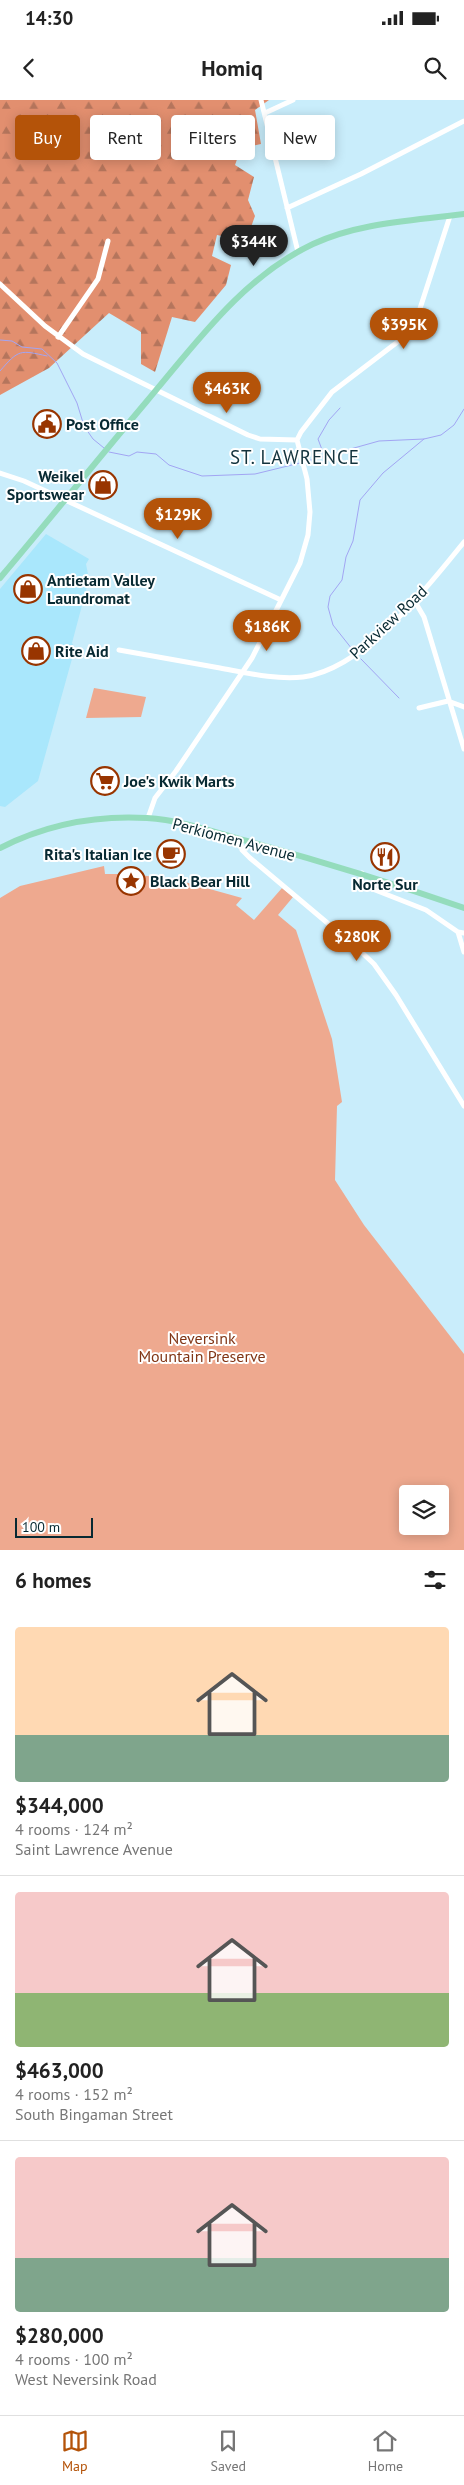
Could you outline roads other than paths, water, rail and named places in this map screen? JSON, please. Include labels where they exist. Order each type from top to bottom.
[{"type":"main road","points":[[0,578],[156,390],[241,293],[267,271],[298,252],[329,237],[357,228],[464,214]]},
{"type":"main road","name":"Perkiomen Avenue","points":[[0,848],[33,833],[63,825],[108,818],[148,818],[192,826],[362,873],[464,908]]},
{"type":"street","points":[[261,100],[298,252]]},
{"type":"street","points":[[265,113],[293,100]]},
{"type":"street","points":[[287,208],[361,174],[464,121]]},
{"type":"street","points":[[148,818],[155,798],[176,771],[243,672],[298,568],[308,534],[310,503],[297,440],[332,392],[404,337],[414,326],[450,216]]},
{"type":"street","points":[[58,337],[98,279],[108,241]]},
{"type":"street","points":[[0,284],[58,337],[98,362],[248,435],[260,438],[297,440]]},
{"type":"street","points":[[0,473],[18,478],[282,600]]},
{"type":"street","name":"Parkview Road","points":[[119,650],[273,677],[297,677],[336,666],[366,646],[414,600],[464,542]]},
{"type":"street","points":[[414,600],[424,617],[464,749]]},
{"type":"street","points":[[419,708],[448,701],[464,707]]},
{"type":"street","points":[[240,839],[242,850],[250,858],[374,964],[396,995],[464,1104]]},
{"type":"street","points":[[362,873],[361,881],[365,886],[426,910],[461,932],[464,952]]},
{"type":"waterway","points":[[0,340],[12,341],[22,347],[42,349],[57,363],[77,403],[84,426],[93,439],[104,448]]},
{"type":"waterway","points":[[0,371],[20,353],[25,352],[47,356]]},
{"type":"waterway","points":[[324,455],[318,439],[329,420],[340,408]]},
{"type":"waterway","points":[[304,462],[379,441],[424,439],[441,435],[454,425],[464,409]]},
{"type":"waterway","points":[[352,649],[333,625],[328,607],[330,596],[342,580],[346,557],[353,541],[360,500],[383,473],[424,439]]},
{"type":"waterway","points":[[109,452],[129,456],[137,452],[156,454],[169,465],[202,476],[255,474],[300,463]]},
{"type":"waterway","points":[[361,659],[399,698]]},
{"type":"place","name":"Post Office","points":[[47,424]]},
{"type":"place","name":"Weikel Sportswear","points":[[103,485]]},
{"type":"place","name":"Antietam Valley Laundromat","points":[[28,589]]},
{"type":"place","name":"Rite Aid","points":[[36,651]]},
{"type":"place","name":"Joe's Kwik Marts","points":[[105,781]]},
{"type":"place","name":"Rita's Italian Ice","points":[[171,854]]},
{"type":"place","name":"Norte Sur","points":[[385,857]]},
{"type":"place","name":"Black Bear Hill","points":[[131,881]]},
{"type":"district","name":"ST. LAWRENCE","points":[[295,457]]},
{"type":"park label","name":"Neversink Mountain Preserve","points":[[202,1347]]}]
